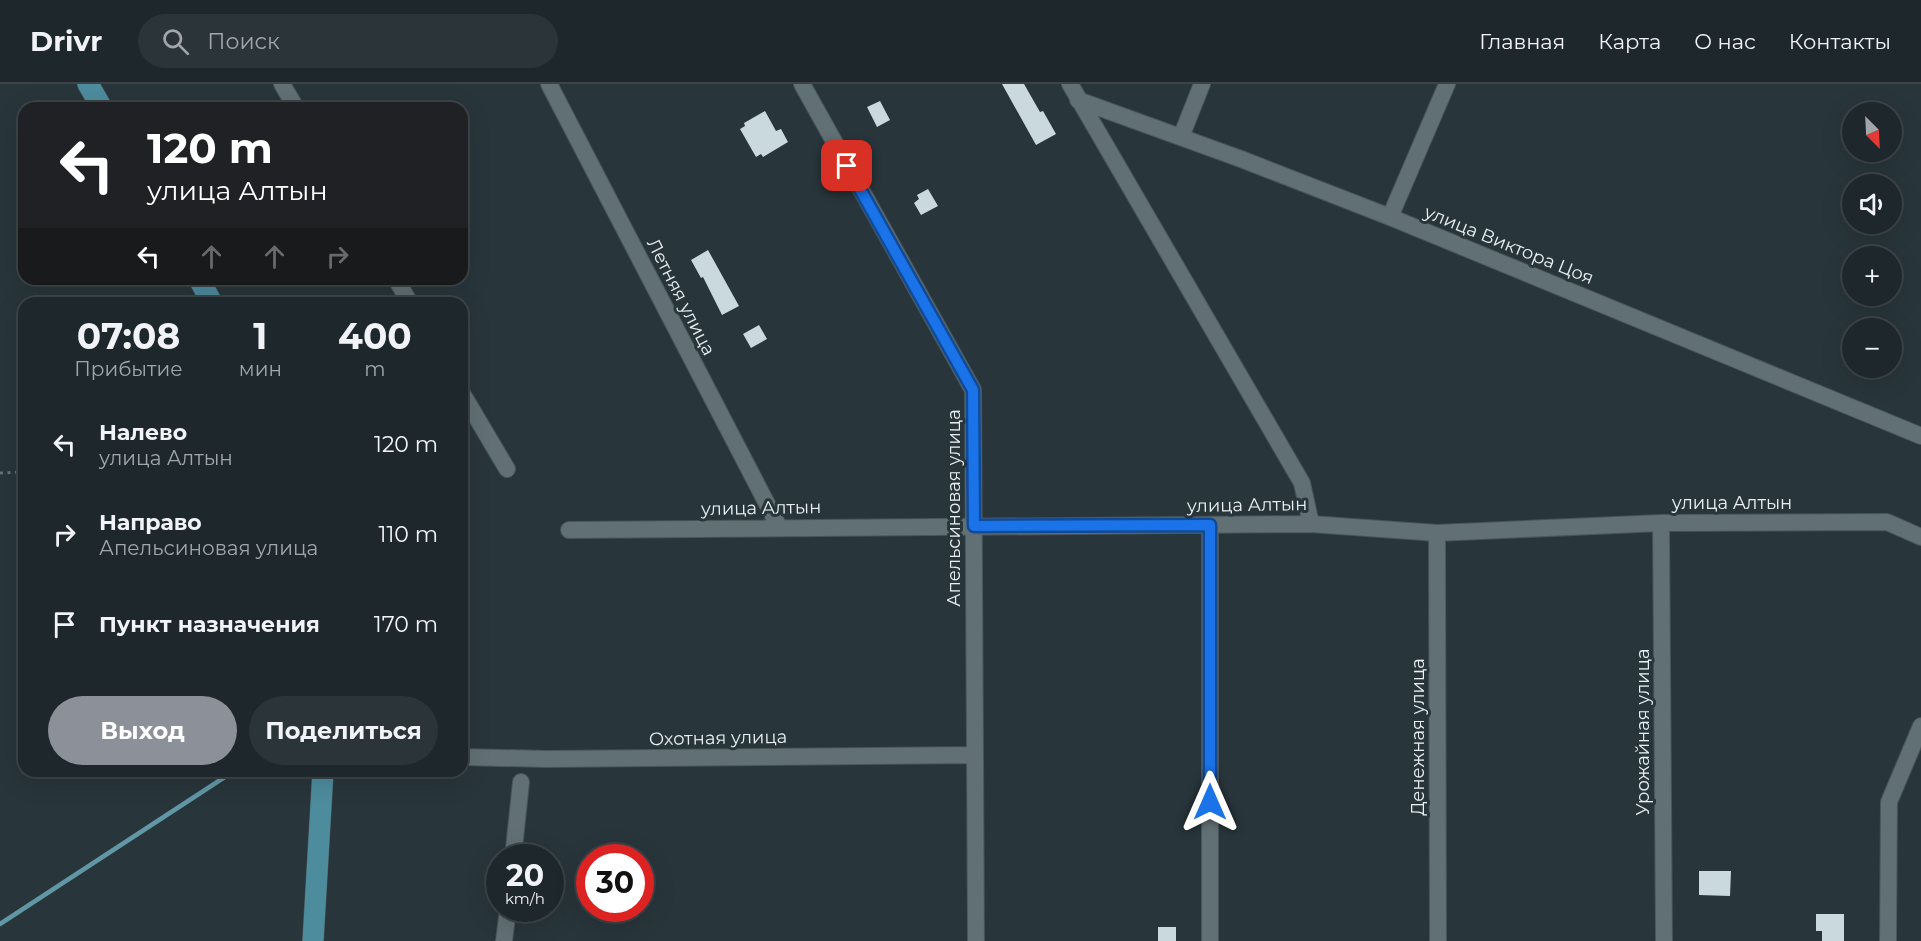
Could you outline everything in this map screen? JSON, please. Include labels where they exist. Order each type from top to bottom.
[{"type":"main road","points":[[88,84],[98,102]]},
{"type":"main road","points":[[313,941],[323,777]]},
{"type":"street","points":[[282,84],[292,102]]},
{"type":"street","name":"Летняя улица","points":[[549,84],[779,527]]},
{"type":"street","name":"Апельсиновая улица","points":[[802,84],[973,390],[976,941]]},
{"type":"street","points":[[1070,84],[1302,483],[1311,524]]},
{"type":"street","points":[[1181,137],[1202,84]]},
{"type":"street","points":[[1390,217],[1447,84]]},
{"type":"street","name":"улица Виктора Цоя","points":[[1078,100],[1390,217],[1921,436]]},
{"type":"street","points":[[468,403],[507,470]]},
{"type":"street","name":"улица Алтын","points":[[569,530],[1311,524],[1437,533],[1661,523],[1887,522],[1921,537]]},
{"type":"street","name":"Урожайная улица","points":[[1661,523],[1664,941]]},
{"type":"street","points":[[1210,525],[1210,941]]},
{"type":"street","name":"Денежная улица","points":[[1437,533],[1438,941]]},
{"type":"street","points":[[1888,941],[1889,802],[1921,726]]},
{"type":"street","name":"Охотная улица","points":[[468,757],[547,759],[975,755]]},
{"type":"street","points":[[514,844],[520,782]]},
{"type":"street","points":[[504,941],[506,922]]},
{"type":"path","points":[[0,473],[18,472]]},
{"type":"building","points":[[1002,84],[1024,84],[1056,134],[1036,145]]},
{"type":"building","points":[[880,101],[890,120],[877,127],[867,107]]},
{"type":"building","points":[[765,111],[776,131],[781,129],[788,142],[763,157],[761,154],[756,157],[740,129],[745,126],[744,123]]},
{"type":"building","points":[[928,189],[938,206],[921,215],[914,203],[919,199],[917,195]]},
{"type":"building","points":[[708,250],[739,306],[722,315],[703,277],[701,278],[691,260]]},
{"type":"building","points":[[759,325],[767,339],[751,348],[743,334]]},
{"type":"building","points":[[1699,871],[1731,871],[1730,896],[1699,895]]},
{"type":"building","points":[[1816,914],[1844,914],[1844,941],[1822,941],[1822,931],[1816,931]]},
{"type":"building","points":[[1158,927],[1176,927],[1176,941],[1158,941]]},
{"type":"waterway","points":[[0,924],[225,777]]},
{"type":"route","points":[[847,166],[973,390],[974,526],[1210,525],[1210,802]]}]
